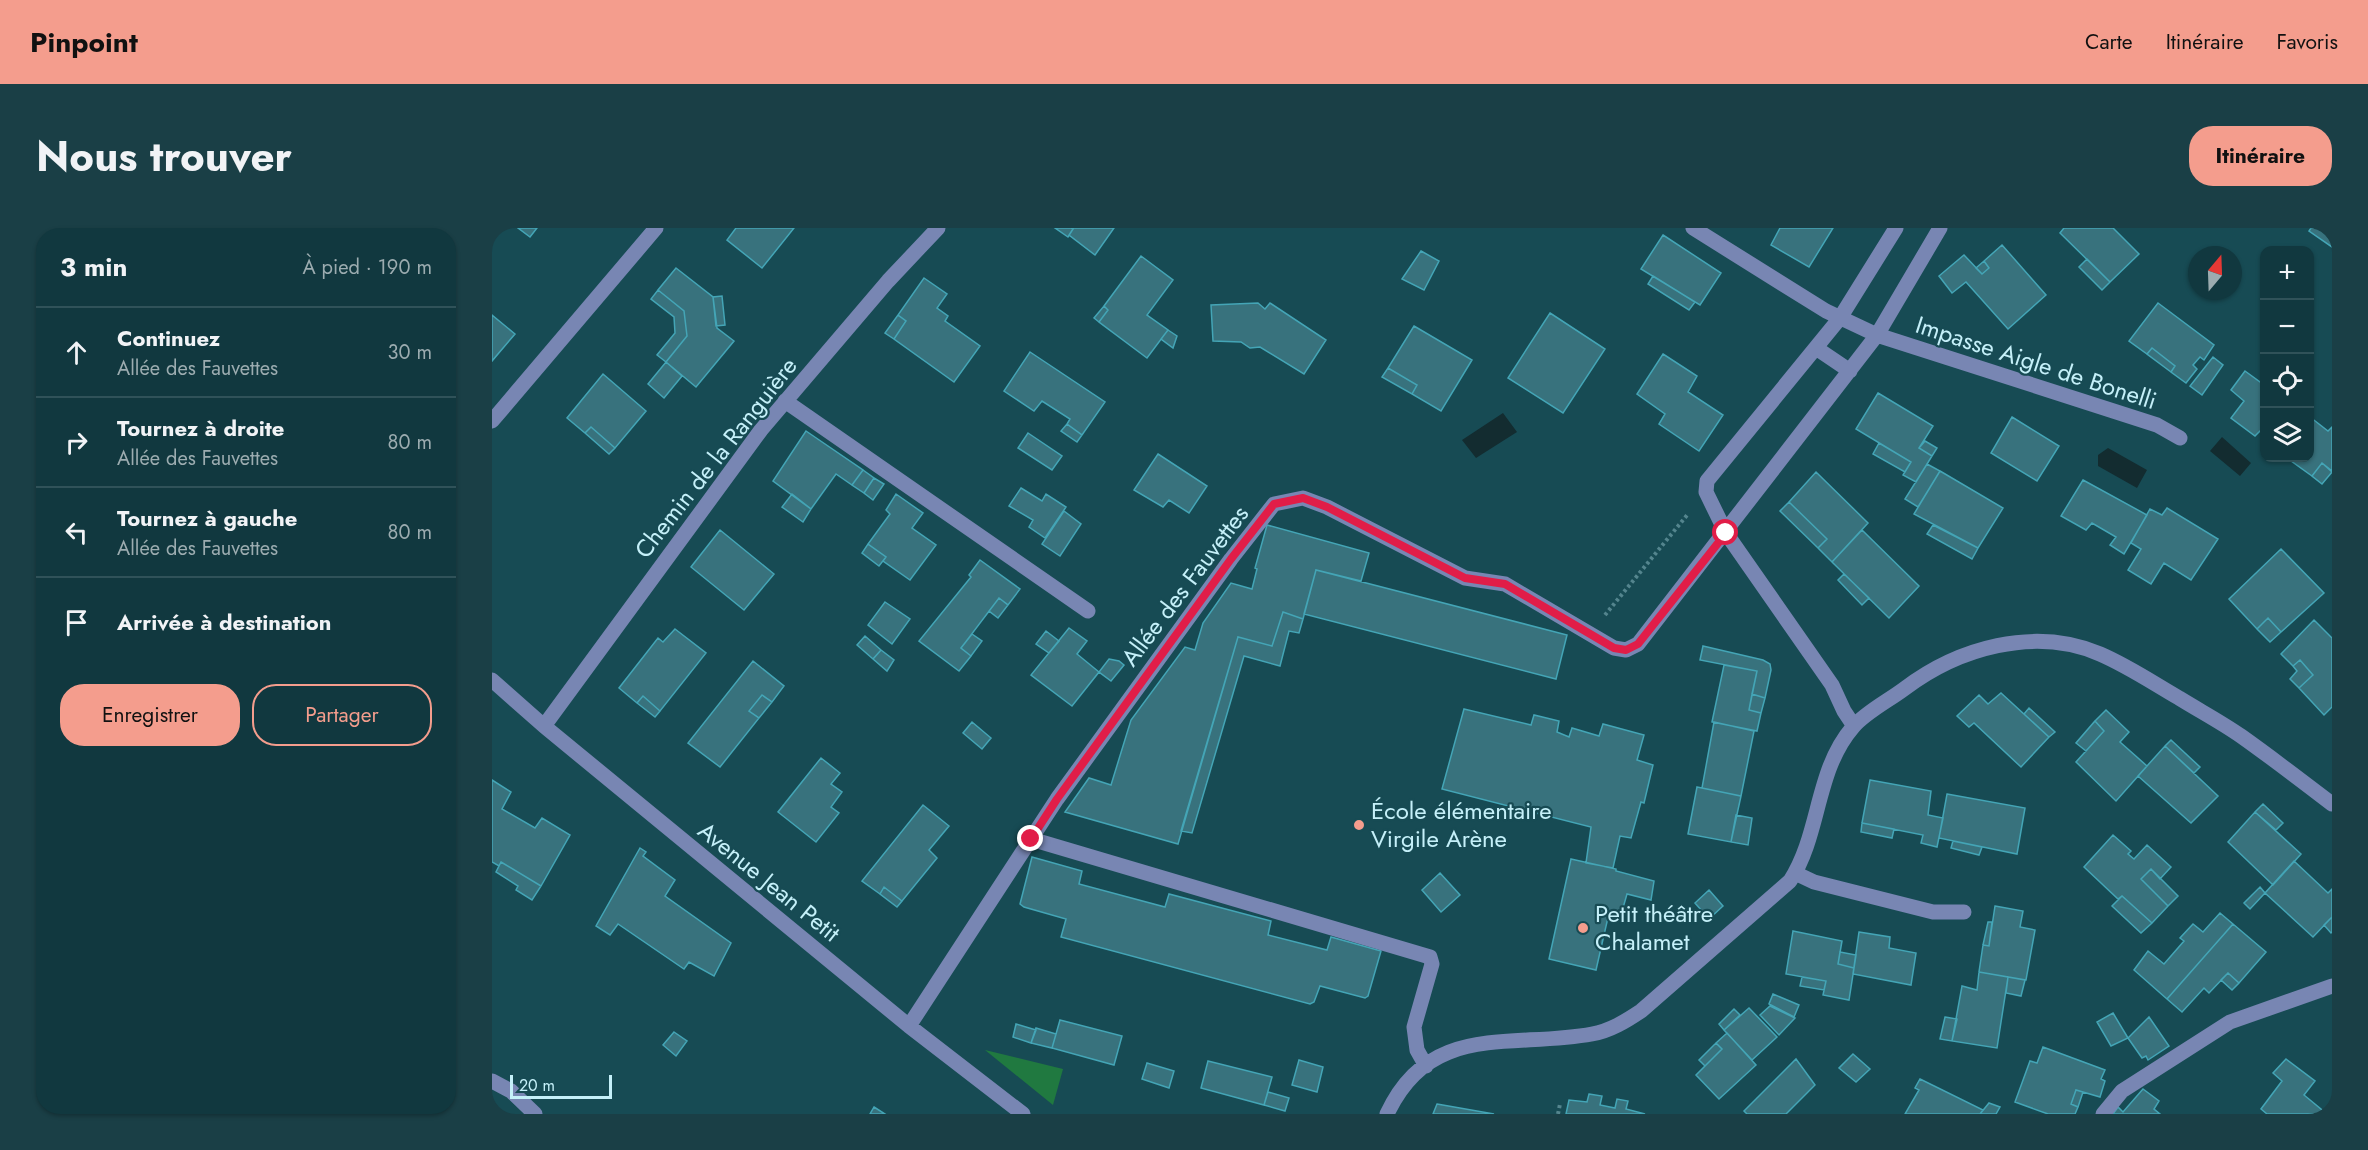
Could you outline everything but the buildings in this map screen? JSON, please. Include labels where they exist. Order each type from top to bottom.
[{"type":"street","points":[[492,421],[656,228]]},
{"type":"street","name":"Chemin de la Ranguière","points":[[544,726],[761,430],[888,281],[938,228]]},
{"type":"street","name":"Impasse Aigle de Bonelli","points":[[1693,228],[1826,311],[1877,335],[2157,425],[2180,438]]},
{"type":"street","points":[[1854,726],[1832,685],[1726,533],[1706,492],[1707,481],[1840,318],[1896,228]]},
{"type":"street","name":"Allée des Fauvettes","points":[[909,1026],[1057,799],[1274,504],[1303,498],[1327,507],[1465,578],[1505,584],[1614,648],[1626,650],[1638,644],[1877,335],[1940,228]]},
{"type":"street","points":[[1816,348],[1850,371]]},
{"type":"street","points":[[785,401],[1088,611]]},
{"type":"street","points":[[1388,1114],[1410,1078],[1436,1057],[1458,1048],[1489,1042],[1592,1034],[1624,1022],[1641,1011],[1790,881],[1808,847],[1824,779],[1835,753],[1854,726],[1924,674],[1958,657],[1994,645],[2030,642],[2067,645],[2098,653],[2140,675],[2240,735],[2332,804]]},
{"type":"street","name":"Avenue Jean Petit","points":[[492,680],[544,726],[909,1026],[1023,1114]]},
{"type":"street","points":[[1031,839],[1430,957],[1432,964],[1414,1027],[1417,1050],[1426,1066]]},
{"type":"street","points":[[1795,873],[1814,882],[1933,912],[1964,912]]},
{"type":"street","points":[[2103,1114],[2122,1091],[2230,1022],[2332,986]]},
{"type":"street","points":[[492,1081],[511,1091],[535,1114]]},
{"type":"path","points":[[1590,634],[1706,492]]},
{"type":"path","points":[[1558,1114],[1560,1104]]},
{"type":"green space","points":[[985,1050],[1063,1069],[1053,1105]]},
{"type":"water","points":[[1503,413],[1517,432],[1476,458],[1462,440]]},
{"type":"water","points":[[2222,437],[2251,463],[2240,476],[2210,451]]},
{"type":"water","points":[[2108,448],[2147,470],[2137,488],[2098,466],[2098,455]]},
{"type":"place","name":"École élémentaire Virgile Arène","points":[[1359,825]]},
{"type":"place","name":"Petit théâtre Chalamet","points":[[1583,928]]},
{"type":"route","points":[[1031,839],[1057,799],[1231,559],[1274,504],[1303,498],[1327,507],[1465,578],[1505,584],[1614,648],[1626,650],[1638,644],[1726,533]]}]
